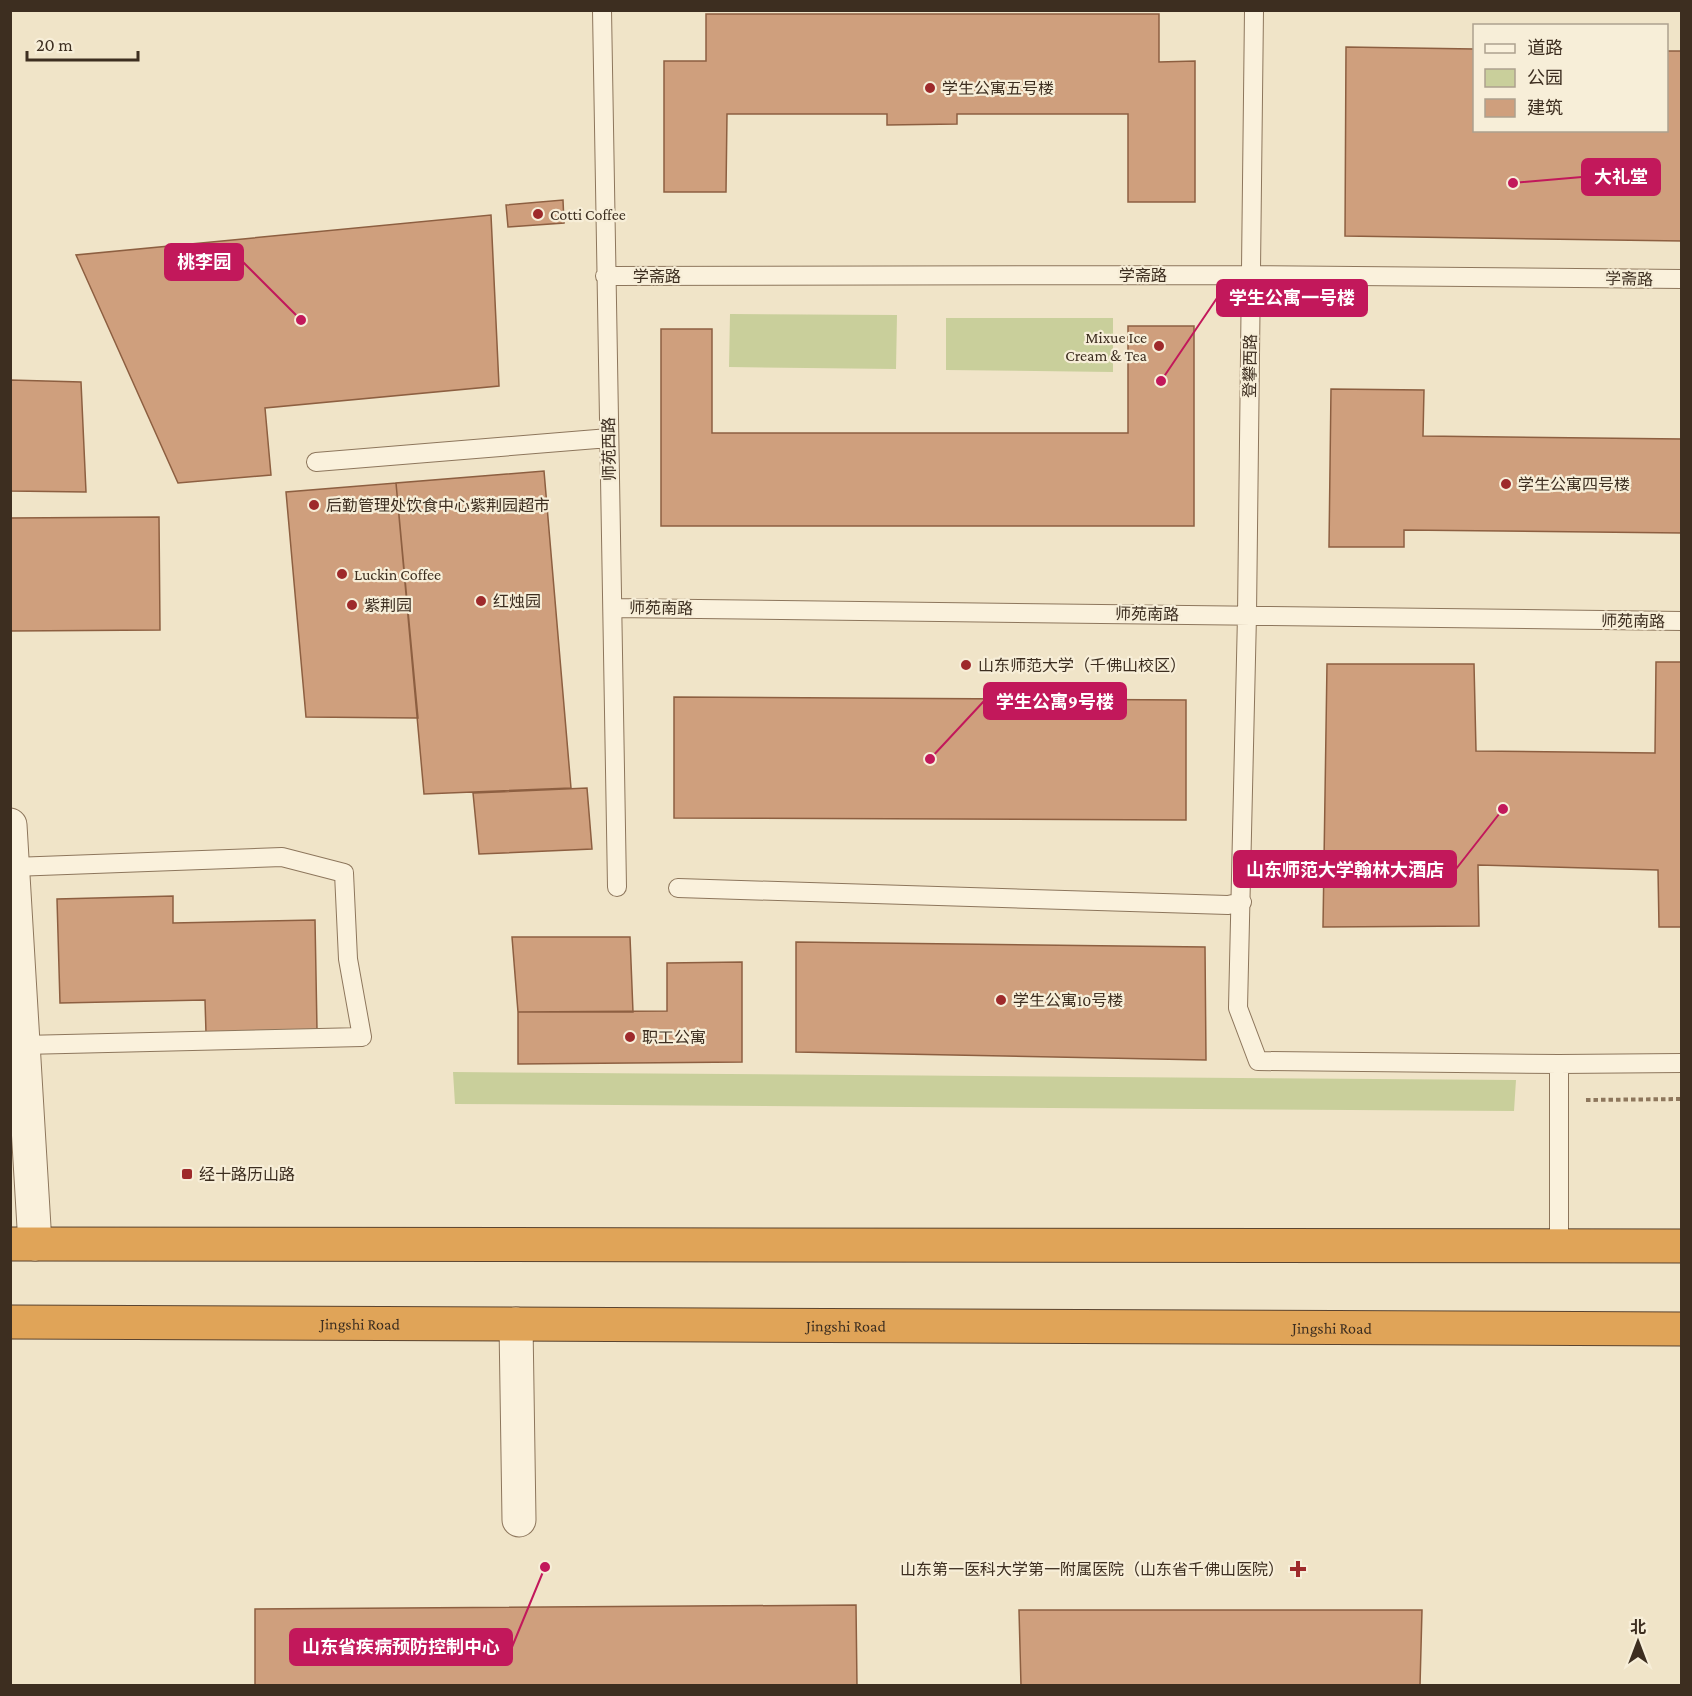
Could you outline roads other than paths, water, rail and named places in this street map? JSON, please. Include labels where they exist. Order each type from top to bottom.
[{"type":"highway","points":[[23,1244],[1682,1246]]},
{"type":"highway","name":"Jingshi Road","points":[[10,1322],[1682,1329]]},
{"type":"street","points":[[10,825],[23,1045],[23,1244]]},
{"type":"street","points":[[516,1324],[519,1520]]},
{"type":"lane","name":"师苑西路","points":[[602,10],[617,887]]},
{"type":"lane","name":"登攀西路","points":[[1254,10],[1247,615],[1238,1008],[1258,1061],[1559,1064]]},
{"type":"lane","name":"学斋路","points":[[605,276],[1251,275],[1682,279]]},
{"type":"lane","points":[[316,462],[609,438]]},
{"type":"lane","name":"师苑南路","points":[[613,608],[1682,621]]},
{"type":"lane","points":[[13,867],[282,857],[344,873],[348,959],[362,1037],[23,1045]]},
{"type":"lane","points":[[678,888],[1228,905],[1242,902]]},
{"type":"lane","points":[[1559,1245],[1559,1064],[1682,1063]]},
{"type":"place","name":"学生公寓五号楼","points":[[930,88]]},
{"type":"place","name":"大礼堂","points":[[1513,183]]},
{"type":"place","name":"Cotti Coffee","points":[[538,214]]},
{"type":"place","name":"桃李园","points":[[301,320]]},
{"type":"place","name":"Mixue Ice Cream & Tea","points":[[1159,346]]},
{"type":"place","name":"学生公寓一号楼","points":[[1161,381]]},
{"type":"place","name":"学生公寓四号楼","points":[[1506,484]]},
{"type":"place","name":"后勤管理处饮食中心紫荆园超市","points":[[314,505]]},
{"type":"place","name":"Luckin Coffee","points":[[342,574]]},
{"type":"place","name":"红烛园","points":[[481,601]]},
{"type":"place","name":"紫荆园","points":[[352,605]]},
{"type":"place","name":"山东师范大学（千佛山校区）","points":[[966,665]]},
{"type":"place","name":"学生公寓9号楼","points":[[930,759]]},
{"type":"place","name":"山东师范大学翰林大酒店","points":[[1503,809]]},
{"type":"place","name":"学生公寓10号楼","points":[[1001,1000]]},
{"type":"place","name":"职工公寓","points":[[630,1037]]},
{"type":"place","name":"经十路历山路","points":[[187,1174]]},
{"type":"place","name":"山东省疾病预防控制中心","points":[[545,1567]]},
{"type":"place","name":"山东第一医科大学第一附属医院（山东省千佛山医院）","points":[[1298,1569]]}]
